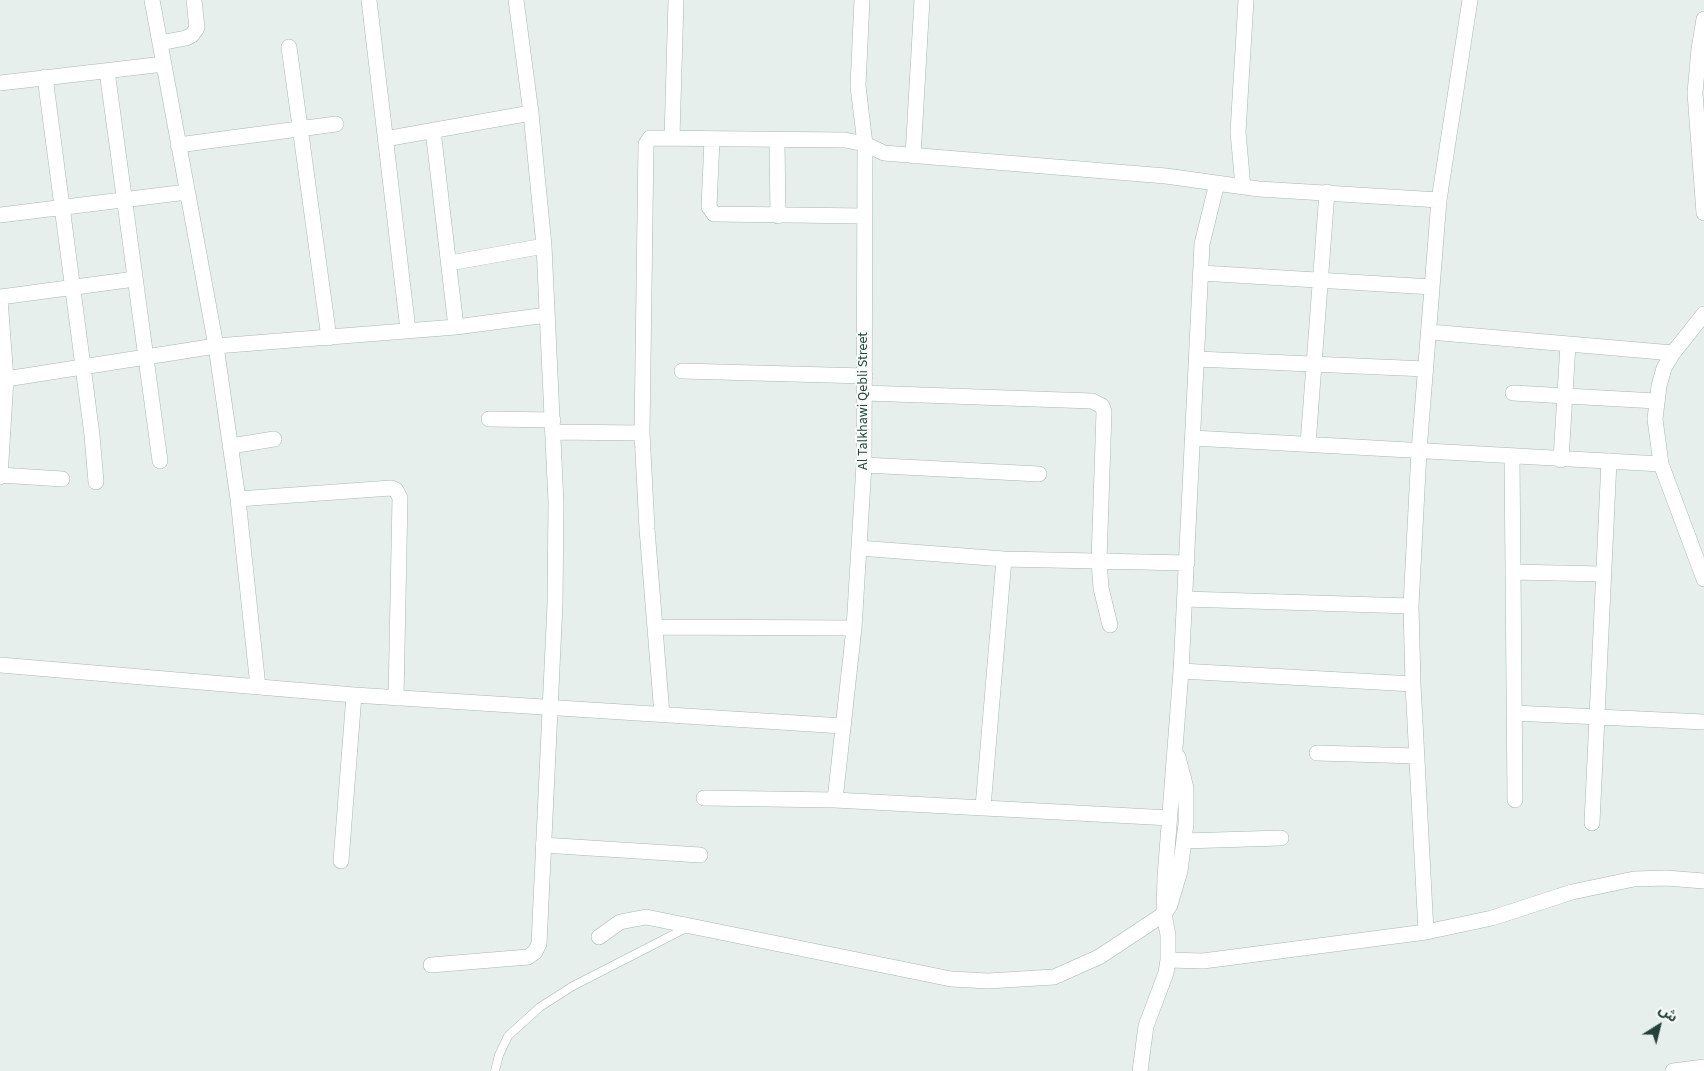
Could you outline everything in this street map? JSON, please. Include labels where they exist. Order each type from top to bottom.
[{"type":"street","points":[[152,0],[216,346],[238,499],[258,687]]},
{"type":"street","points":[[160,43],[186,38],[197,28],[194,0]]},
{"type":"street","points":[[369,0],[408,330]]},
{"type":"street","points":[[431,964],[528,957],[535,952],[539,944],[542,845],[557,552],[544,246],[531,113],[516,0]]},
{"type":"street","points":[[672,137],[676,0]]},
{"type":"street","name":"Al Talkhawi Qebli Street","points":[[835,800],[854,628],[864,466],[865,144],[858,86],[862,0]]},
{"type":"street","points":[[913,156],[922,0]]},
{"type":"street","points":[[1243,187],[1238,132],[1246,0]]},
{"type":"street","points":[[1426,932],[1416,756],[1411,606],[1419,451],[1430,332],[1439,200],[1470,0]]},
{"type":"street","points":[[1704,19],[1695,93],[1704,213]]},
{"type":"street","points":[[289,47],[329,338]]},
{"type":"street","points":[[0,83],[164,64]]},
{"type":"street","points":[[107,71],[160,461]]},
{"type":"street","points":[[45,78],[63,207],[96,482]]},
{"type":"street","points":[[385,139],[531,113]]},
{"type":"street","points":[[178,145],[336,124]]},
{"type":"street","points":[[433,130],[456,327]]},
{"type":"street","points":[[662,715],[642,433],[646,144],[650,138],[654,136],[712,139],[845,140],[865,144],[884,153],[913,156],[1166,176],[1243,187],[1439,200]]},
{"type":"street","points":[[712,139],[710,211],[718,216],[865,216]]},
{"type":"street","points":[[776,140],[778,216]]},
{"type":"street","points":[[1140,1071],[1146,1026],[1166,973],[1168,960],[1168,935],[1164,914],[1181,671],[1200,273],[1204,230],[1217,183]]},
{"type":"street","points":[[0,215],[187,192]]},
{"type":"street","points":[[1308,444],[1327,192]]},
{"type":"street","points":[[450,263],[544,246]]},
{"type":"street","points":[[1200,273],[1432,287]]},
{"type":"street","points":[[62,479],[0,476],[3,396],[6,379],[0,298],[135,279]]},
{"type":"street","points":[[1704,314],[1673,353],[1664,368],[1656,401],[1656,435],[1660,464],[1704,578]]},
{"type":"street","points":[[6,379],[216,346],[456,327],[547,315]]},
{"type":"street","points":[[1430,332],[1673,353]]},
{"type":"street","points":[[1561,460],[1568,344]]},
{"type":"street","points":[[1197,359],[1426,369]]},
{"type":"street","points":[[682,371],[865,376]]},
{"type":"street","points":[[1513,392],[1656,401]]},
{"type":"street","points":[[865,393],[1098,403],[1104,412],[1099,561],[1101,588],[1110,626]]},
{"type":"street","points":[[489,419],[642,433]]},
{"type":"street","points":[[1193,438],[1561,460],[1660,464]]},
{"type":"street","points":[[231,446],[274,439]]},
{"type":"street","points":[[1512,456],[1515,800]]},
{"type":"street","points":[[1592,823],[1609,461]]},
{"type":"street","points":[[864,466],[1039,474]]},
{"type":"street","points":[[238,499],[391,488],[396,490],[400,498],[396,698]]},
{"type":"street","points":[[859,548],[1004,559],[1187,563]]},
{"type":"street","points":[[983,807],[1004,559]]},
{"type":"street","points":[[1513,572],[1603,574]]},
{"type":"street","points":[[1185,599],[1411,606]]},
{"type":"street","points":[[655,627],[854,628]]},
{"type":"street","points":[[0,665],[354,695],[843,726]]},
{"type":"street","points":[[1181,671],[1413,684]]},
{"type":"street","points":[[341,861],[354,695]]},
{"type":"street","points":[[1514,713],[1704,722]]},
{"type":"street","points":[[599,937],[620,922],[646,917],[951,979],[988,981],[1054,977],[1099,957],[1164,914],[1177,884],[1184,841],[1186,788],[1184,776],[1175,751]]},
{"type":"street","points":[[1317,753],[1416,756]]},
{"type":"street","points":[[704,798],[835,800],[1170,818]]},
{"type":"street","points":[[1184,841],[1280,838]]},
{"type":"street","points":[[542,845],[700,855]]},
{"type":"street","points":[[1168,960],[1203,961],[1426,932],[1492,918],[1603,884],[1666,878],[1704,881]]},
{"type":"street","points":[[1673,1071],[1704,1067]]},
{"type":"lane","points":[[495,1071],[499,1055],[508,1036],[540,1007],[573,986],[689,926]]}]
